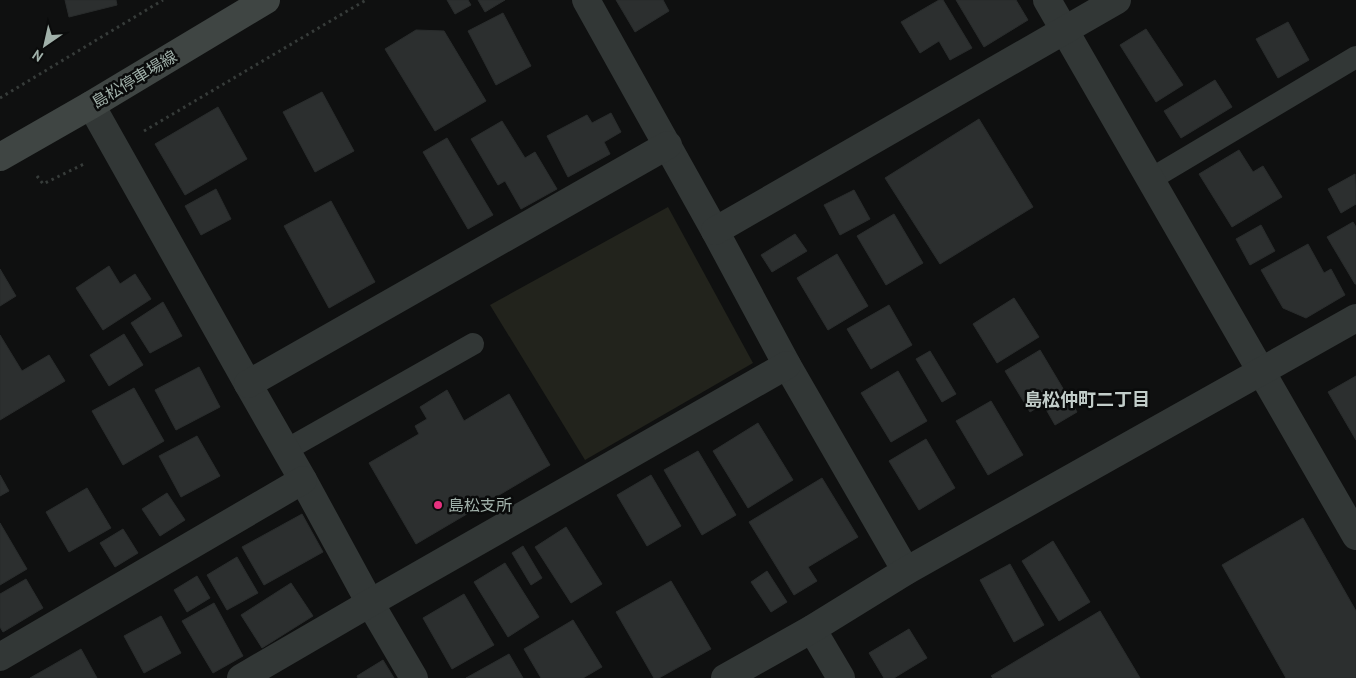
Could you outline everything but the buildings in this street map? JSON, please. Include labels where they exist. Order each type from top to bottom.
[{"type":"main road","name":"島松停車場線","points":[[9,152],[92,105],[266,0]]},
{"type":"street","points":[[586,0],[668,145],[787,365],[906,572]]},
{"type":"street","points":[[1047,0],[1356,536]]},
{"type":"street","points":[[715,231],[1117,0]]},
{"type":"street","points":[[92,105],[370,603],[414,678]]},
{"type":"street","points":[[248,384],[668,145]]},
{"type":"street","points":[[725,678],[812,629],[906,572],[1356,318]]},
{"type":"street","points":[[241,678],[787,365]]},
{"type":"street","points":[[0,657],[303,480]]},
{"type":"street","points":[[812,629],[841,678]]},
{"type":"lane","points":[[1151,179],[1356,57]]},
{"type":"lane","points":[[286,450],[473,344]]},
{"type":"path","points":[[0,98],[163,0]]},
{"type":"path","points":[[9,152],[43,184],[115,148],[366,0]]},
{"type":"shaded area","points":[[668,207],[753,363],[585,460],[490,305]]},
{"type":"place","name":"島松支所","points":[[438,505]]},
{"type":"district","name":"島松仲町二丁目","points":[[1087,399]]}]
